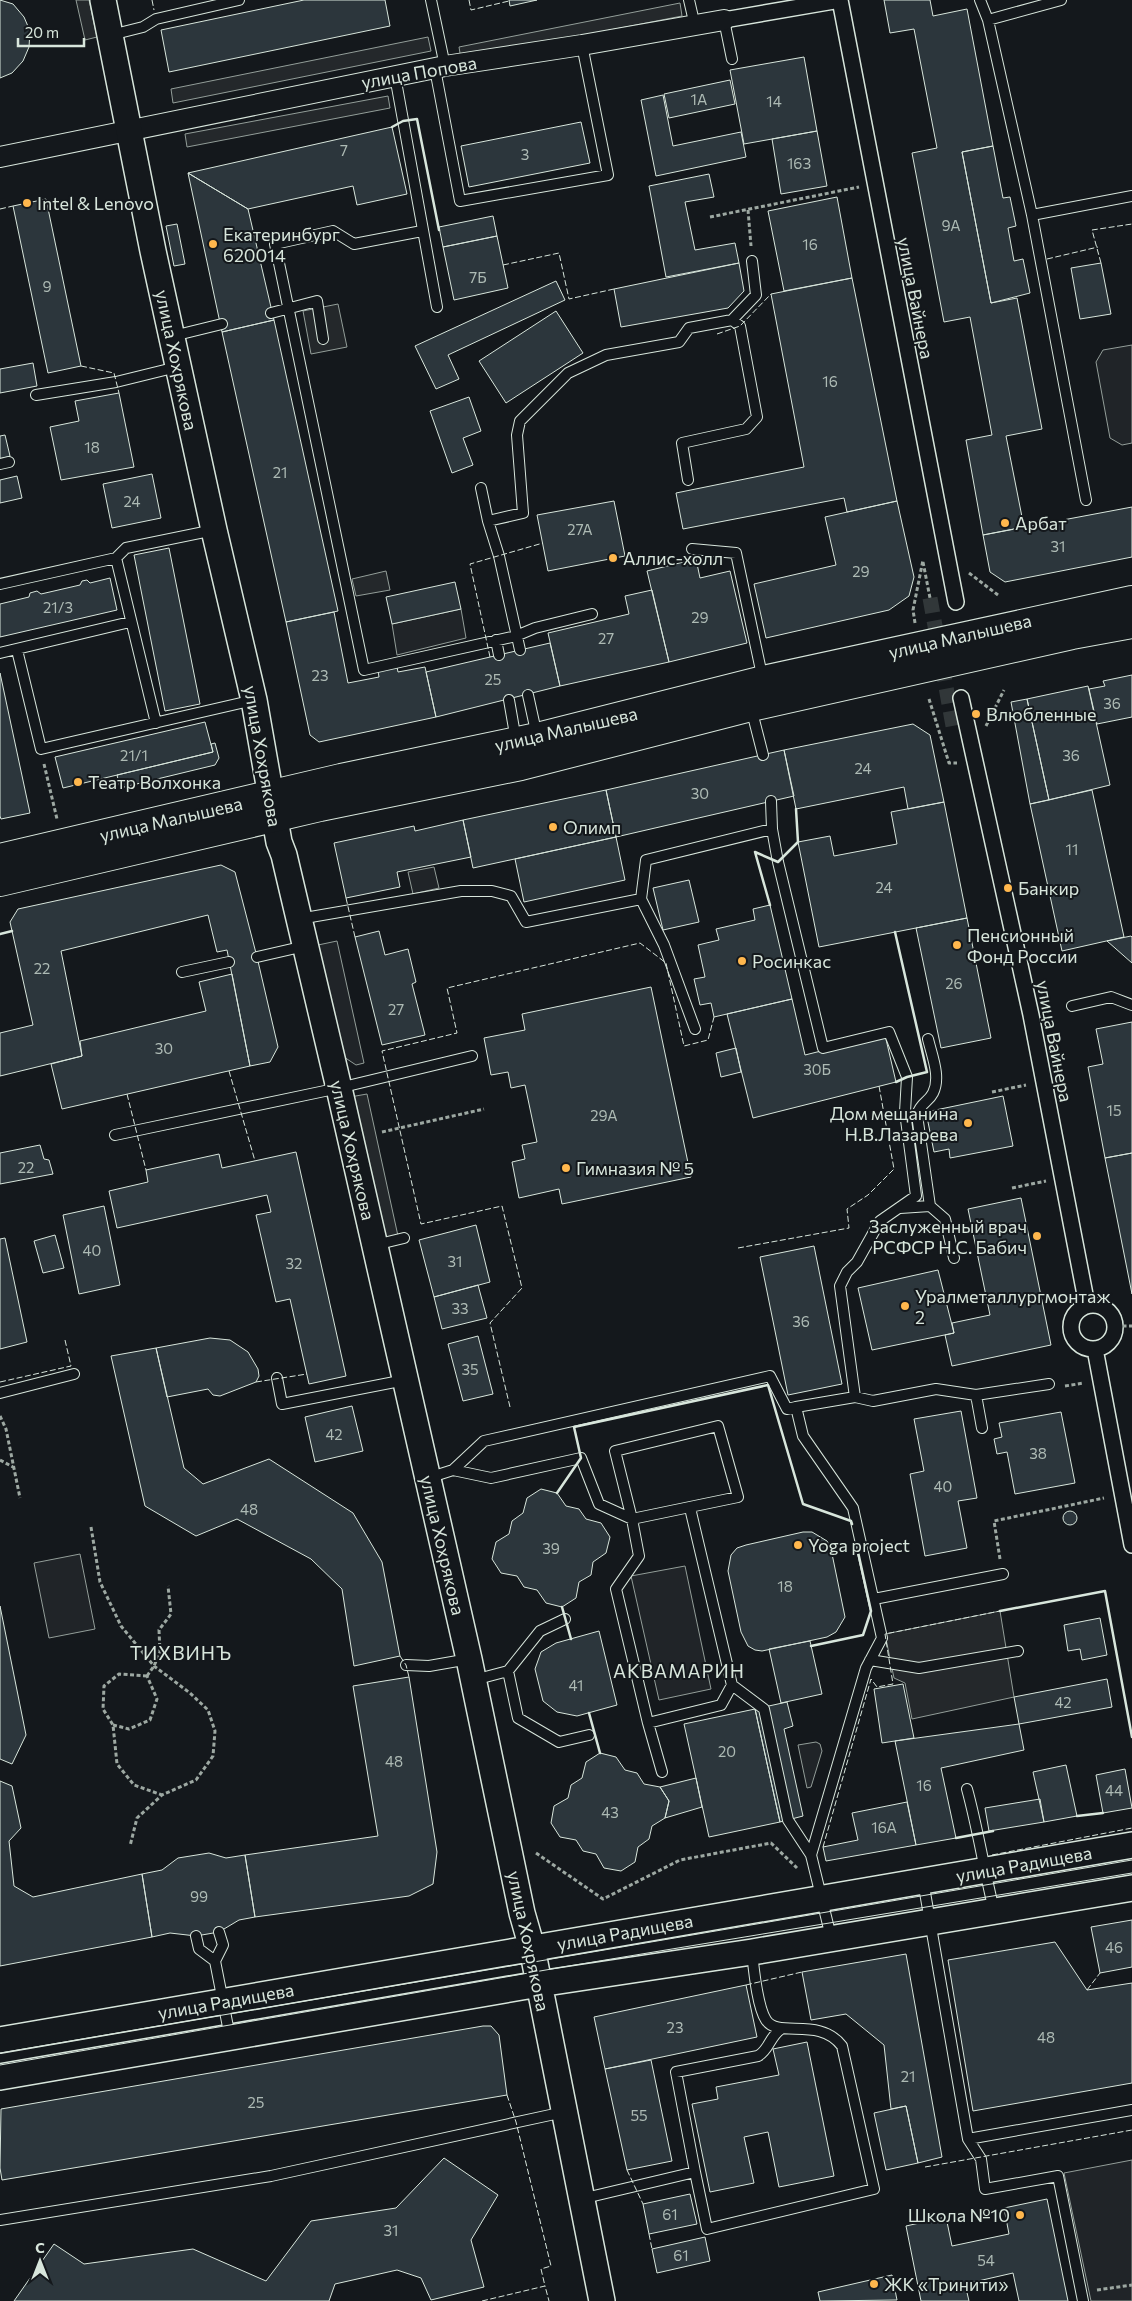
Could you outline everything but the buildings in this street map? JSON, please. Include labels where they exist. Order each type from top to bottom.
[{"type":"main road","name":"улица Малышева","points":[[0,858],[273,807],[320,807],[529,751],[763,695],[1132,600]]},
{"type":"main road","name":"улица Малышева","points":[[763,695],[1132,624]]},
{"type":"main road","name":"улица Малышева","points":[[0,882],[273,807]]},
{"type":"street","name":"улица Хохрякова","points":[[103,0],[153,251],[214,530],[254,700],[273,807],[406,1379],[471,1669],[522,1913],[540,1984],[602,2301]]},
{"type":"street","name":"улица Попова","points":[[0,157],[395,76],[840,0]]},
{"type":"street","name":"улица Вайнера","points":[[840,0],[956,602]]},
{"type":"street","name":"улица Вайнера","points":[[961,698],[1044,1081],[1086,1305]]},
{"type":"street","points":[[1097,1304],[1107,1308],[1113,1316],[1116,1326],[1113,1337],[1106,1345],[1096,1349],[1082,1347],[1073,1337],[1070,1324],[1075,1312],[1086,1305],[1097,1304]]},
{"type":"street","points":[[1096,1349],[1132,1545]]},
{"type":"street","name":"улица Радищева","points":[[0,2040],[532,1948],[822,1894],[923,1881],[1132,1846]]},
{"type":"street","name":"улица Радищева","points":[[0,2077],[540,1984],[752,1952],[831,1937],[1132,1888]]},
{"type":"lane","points":[[110,36],[143,27],[156,19],[239,0]]},
{"type":"lane","points":[[431,0],[460,201],[608,175],[582,45]]},
{"type":"lane","points":[[689,0],[695,26]]},
{"type":"lane","points":[[980,0],[988,20],[1032,215],[1086,500]]},
{"type":"lane","points":[[988,20],[1061,0]]},
{"type":"lane","points":[[724,20],[732,59]]},
{"type":"lane","points":[[395,76],[437,307]]},
{"type":"lane","points":[[1032,215],[1132,196]]},
{"type":"lane","points":[[422,231],[354,244],[333,231],[274,244],[364,670],[516,636],[535,628],[592,614]]},
{"type":"lane","points":[[488,521],[523,513],[517,436],[520,421],[568,373],[606,355],[679,342],[689,328],[732,320],[756,295],[752,261]]},
{"type":"lane","points":[[271,313],[317,301],[323,339]]},
{"type":"lane","points":[[688,480],[682,443],[746,429],[757,417],[740,326],[732,320]]},
{"type":"lane","points":[[173,336],[222,324]]},
{"type":"lane","points":[[36,396],[116,382],[179,366]]},
{"type":"lane","points":[[481,488],[488,521],[499,556],[520,650]]},
{"type":"lane","points":[[0,584],[116,558],[126,548],[214,530]]},
{"type":"lane","points":[[692,549],[736,553],[763,695],[763,755]]},
{"type":"lane","points":[[116,558],[156,723]]},
{"type":"lane","points":[[0,653],[130,622]]},
{"type":"lane","points":[[496,640],[499,655]]},
{"type":"lane","points":[[17,650],[41,749],[254,700]]},
{"type":"lane","points":[[528,695],[529,751]]},
{"type":"lane","points":[[509,700],[529,751]]},
{"type":"lane","points":[[771,801],[772,829],[824,1048],[889,1032],[907,1076],[905,1112],[916,1196],[880,1221],[857,1262],[847,1272],[840,1286],[855,1397]]},
{"type":"lane","points":[[695,1030],[664,945],[641,900],[646,860],[772,829]]},
{"type":"lane","points":[[298,919],[461,891],[492,891],[511,896],[526,922],[641,900]]},
{"type":"lane","points":[[257,957],[305,946]]},
{"type":"lane","points":[[182,972],[230,962]]},
{"type":"lane","points":[[1072,1006],[1111,997],[1132,1005]]},
{"type":"lane","points":[[928,1039],[938,1081],[932,1095],[920,1105],[917,1115],[930,1206],[945,1219],[954,1258]]},
{"type":"lane","points":[[115,1135],[339,1088],[472,1056]]},
{"type":"lane","points":[[899,1208],[930,1206]]},
{"type":"lane","points":[[375,1245],[404,1238]]},
{"type":"lane","points":[[0,1393],[74,1374]]},
{"type":"lane","points":[[428,1478],[453,1470],[484,1440],[770,1376],[787,1409],[855,1397],[873,1401],[936,1389],[976,1395],[1049,1384]]},
{"type":"lane","points":[[277,1378],[282,1404],[406,1379]]},
{"type":"lane","points":[[976,1395],[982,1428]]},
{"type":"lane","points":[[796,1407],[803,1436],[853,1508],[882,1638],[866,1668],[811,1854]]},
{"type":"lane","points":[[453,1470],[491,1478],[581,1458],[599,1504],[632,1519],[738,1497],[718,1426],[615,1450],[632,1519],[639,1556],[616,1589],[648,1724],[662,1772]]},
{"type":"lane","points":[[690,1508],[732,1685],[764,1709],[788,1820],[811,1854],[831,1937]]},
{"type":"lane","points":[[874,1599],[1003,1574]]},
{"type":"lane","points":[[566,1619],[540,1630],[508,1671],[518,1718],[559,1742],[589,1735]]},
{"type":"lane","points":[[870,1660],[919,1668],[1018,1650]]},
{"type":"lane","points":[[406,1665],[508,1671]]},
{"type":"lane","points":[[648,1724],[721,1705],[732,1685]]},
{"type":"lane","points":[[967,1789],[979,1832],[994,1910]]},
{"type":"lane","points":[[923,1881],[968,2139],[981,2159],[985,2189],[1058,2176],[1082,2297]]},
{"type":"lane","points":[[219,1932],[223,1945],[215,1961],[230,2038]]},
{"type":"lane","points":[[196,1936],[199,1949],[215,1961]]},
{"type":"lane","points":[[752,1952],[767,2021],[772,2026],[781,2029],[809,2028],[822,2031],[832,2035],[842,2046],[874,2189],[707,2229],[676,2072],[758,2056],[764,2051],[770,2039],[781,2029]]},
{"type":"lane","points":[[968,2139],[1132,2110]]},
{"type":"lane","points":[[0,2220],[271,2176],[564,2112]]},
{"type":"lane","points":[[581,2199],[695,2172]]},
{"type":"path","points":[[710,217],[874,184]]},
{"type":"path","points":[[748,210],[752,261]]},
{"type":"path","points":[[946,555],[998,595]]},
{"type":"path","points":[[915,624],[913,610],[923,560],[930,598]]},
{"type":"path","points":[[929,699],[949,763],[958,763]]},
{"type":"path","points":[[41,749],[57,821]]},
{"type":"path","points":[[992,1092],[1044,1081]]},
{"type":"path","points":[[382,1132],[484,1110]]},
{"type":"path","points":[[1012,1188],[1062,1178]]},
{"type":"path","points":[[1116,1326],[1132,1326]]},
{"type":"path","points":[[1060,1387],[1101,1380]]},
{"type":"path","points":[[0,1416],[6,1429],[20,1498]]},
{"type":"path","points":[[0,1460],[14,1467]]},
{"type":"path","points":[[1003,1574],[994,1521],[1122,1494]]},
{"type":"path","points":[[91,1527],[100,1582],[121,1626],[154,1666],[190,1693],[208,1710],[216,1731],[213,1756],[196,1780],[162,1795],[137,1818],[130,1846]]},
{"type":"path","points":[[147,1676],[160,1652],[159,1630],[171,1614],[168,1586]]},
{"type":"path","points":[[147,1676],[119,1674],[104,1686],[103,1709],[113,1725],[117,1764],[134,1784],[162,1795]]},
{"type":"path","points":[[113,1725],[129,1729],[150,1720],[157,1699],[147,1676]]},
{"type":"path","points":[[536,1853],[603,1899],[680,1860],[772,1843],[822,1894]]},
{"type":"path","points":[[1082,2297],[1132,2285]]},
{"type":"shaded area","points":[[76,0],[89,0],[97,37],[85,40]]},
{"type":"shaded area","points":[[680,3],[682,16],[461,59],[459,47]]},
{"type":"shaded area","points":[[428,37],[431,51],[173,103],[171,89]]},
{"type":"shaded area","points":[[388,96],[390,108],[187,147],[185,134]]},
{"type":"shaded area","points":[[338,304],[347,347],[311,354],[303,311]]},
{"type":"shaded area","points":[[1132,345],[1132,443],[1122,445],[1110,438],[1096,362],[1103,350]]},
{"type":"shaded area","points":[[386,571],[390,590],[356,596],[352,579]]},
{"type":"shaded area","points":[[461,609],[466,638],[397,655],[392,624]]},
{"type":"shaded area","points":[[434,867],[439,888],[413,894],[408,872]]},
{"type":"shaded area","points":[[337,941],[364,1063],[356,1065],[344,1057],[318,945]]},
{"type":"shaded area","points":[[367,1094],[398,1236],[381,1239],[350,1097]]},
{"type":"shaded area","points":[[80,1554],[95,1629],[49,1638],[34,1563]]},
{"type":"shaded area","points":[[685,1566],[711,1689],[659,1700],[631,1576]]},
{"type":"shaded area","points":[[1000,1611],[1014,1697],[912,1719],[905,1683],[894,1678],[885,1634]]},
{"type":"shaded area","points":[[816,1742],[820,1744],[822,1751],[811,1787],[807,1788],[798,1745]]},
{"type":"shaded area","points":[[1132,2160],[1132,2301],[1091,2301],[1064,2173]]},
{"type":"tunnel","points":[[930,598],[953,726]]},
{"type":"tram line","points":[[0,2053],[1132,1860]]},
{"type":"tram line","points":[[0,2065],[563,1967],[1132,1873]]},
{"type":"fence","points":[[152,0],[154,10]]},
{"type":"fence","points":[[469,0],[471,10],[509,1]]},
{"type":"fence","points":[[0,209],[13,206]]},
{"type":"fence","points":[[1101,263],[1092,230],[1132,224]]},
{"type":"fence","points":[[1047,259],[1098,247]]},
{"type":"fence","points":[[503,265],[559,253],[569,299],[614,289]]},
{"type":"fence","points":[[717,334],[740,326],[771,294]]},
{"type":"fence","points":[[81,366],[114,373],[119,393]]},
{"type":"fence","points":[[490,657],[470,564],[543,543]]},
{"type":"fence","points":[[346,898],[355,937]]},
{"type":"fence","points":[[510,1407],[490,1323],[522,1288],[502,1206],[421,1224],[382,1051],[457,1033],[447,988],[640,943],[666,963],[684,1046],[708,1040],[714,1017]]},
{"type":"fence","points":[[229,1071],[255,1161]]},
{"type":"fence","points":[[738,1248],[849,1228],[847,1209],[868,1195],[894,1169],[879,1086]]},
{"type":"fence","points":[[127,1094],[146,1170]]},
{"type":"fence","points":[[0,1382],[71,1366],[65,1340]]},
{"type":"fence","points":[[256,1382],[307,1374]]},
{"type":"fence","points":[[823,1847],[871,1679],[877,1687],[893,1684],[885,1634],[1000,1611]]},
{"type":"fence","points":[[400,1656],[406,1665],[409,1677]]},
{"type":"fence","points":[[992,1855],[1132,1828]]},
{"type":"fence","points":[[746,1985],[802,1972]]},
{"type":"fence","points":[[1087,1990],[1100,1973]]},
{"type":"fence","points":[[507,2095],[516,2122],[551,2266],[541,2269],[545,2286]]},
{"type":"fence","points":[[925,2167],[1132,2130]]},
{"type":"fence","points":[[627,2170],[643,2204]]},
{"type":"fence","points":[[649,2234],[652,2249]]},
{"type":"fence","points":[[482,2301],[545,2286],[549,2301]]},
{"type":"wall","points":[[392,127],[403,121],[417,119],[439,230]]},
{"type":"wall","points":[[770,905],[755,852],[778,862],[798,842],[796,809]]},
{"type":"wall","points":[[0,934],[12,931]]},
{"type":"wall","points":[[895,932],[927,1072],[896,1082]]},
{"type":"wall","points":[[557,1493],[581,1458],[574,1427],[768,1385],[803,1504],[851,1521],[852,1524]]},
{"type":"wall","points":[[811,1646],[863,1635],[871,1611],[856,1543]]},
{"type":"wall","points":[[1000,1611],[1105,1591],[1132,1737]]},
{"type":"wall","points":[[562,1607],[571,1639]]},
{"type":"wall","points":[[589,1713],[600,1753]]},
{"type":"wall","points":[[1077,1816],[1103,1813]]},
{"type":"wall","points":[[956,1838],[993,1831]]},
{"type":"place","name":"Intel & Lenovo","points":[[27,203]]},
{"type":"place","name":"Екатеринбург 620014","points":[[213,244]]},
{"type":"place","name":"Арбат","points":[[1005,523]]},
{"type":"place","name":"Аллис-холл","points":[[613,558]]},
{"type":"place","name":"Влюбленные","points":[[976,714]]},
{"type":"place","name":"Театр Волхонка","points":[[78,782]]},
{"type":"place","name":"Олимп","points":[[553,827]]},
{"type":"place","name":"Банкир","points":[[1008,888]]},
{"type":"place","name":"Пенсионный Фонд России","points":[[957,945]]},
{"type":"place","name":"Росинкас","points":[[742,961]]},
{"type":"place","name":"Дом мещанина Н.В.Лазарева","points":[[968,1123]]},
{"type":"place","name":"Гимназия № 5","points":[[566,1168]]},
{"type":"place","name":"Заслуженный врач РСФСР Н.С. Бабич","points":[[1037,1236]]},
{"type":"place","name":"Уралметаллургмонтаж 2","points":[[905,1306]]},
{"type":"place","name":"Yoga projeсt","points":[[798,1545]]},
{"type":"place","name":"Школа №10","points":[[1020,2215]]},
{"type":"place","name":"ЖК «Тринити»","points":[[874,2284]]},
{"type":"district","name":"ТИХВИНЪ","points":[[181,1652]]},
{"type":"district","name":"АКВАМАРИН","points":[[679,1670]]}]
